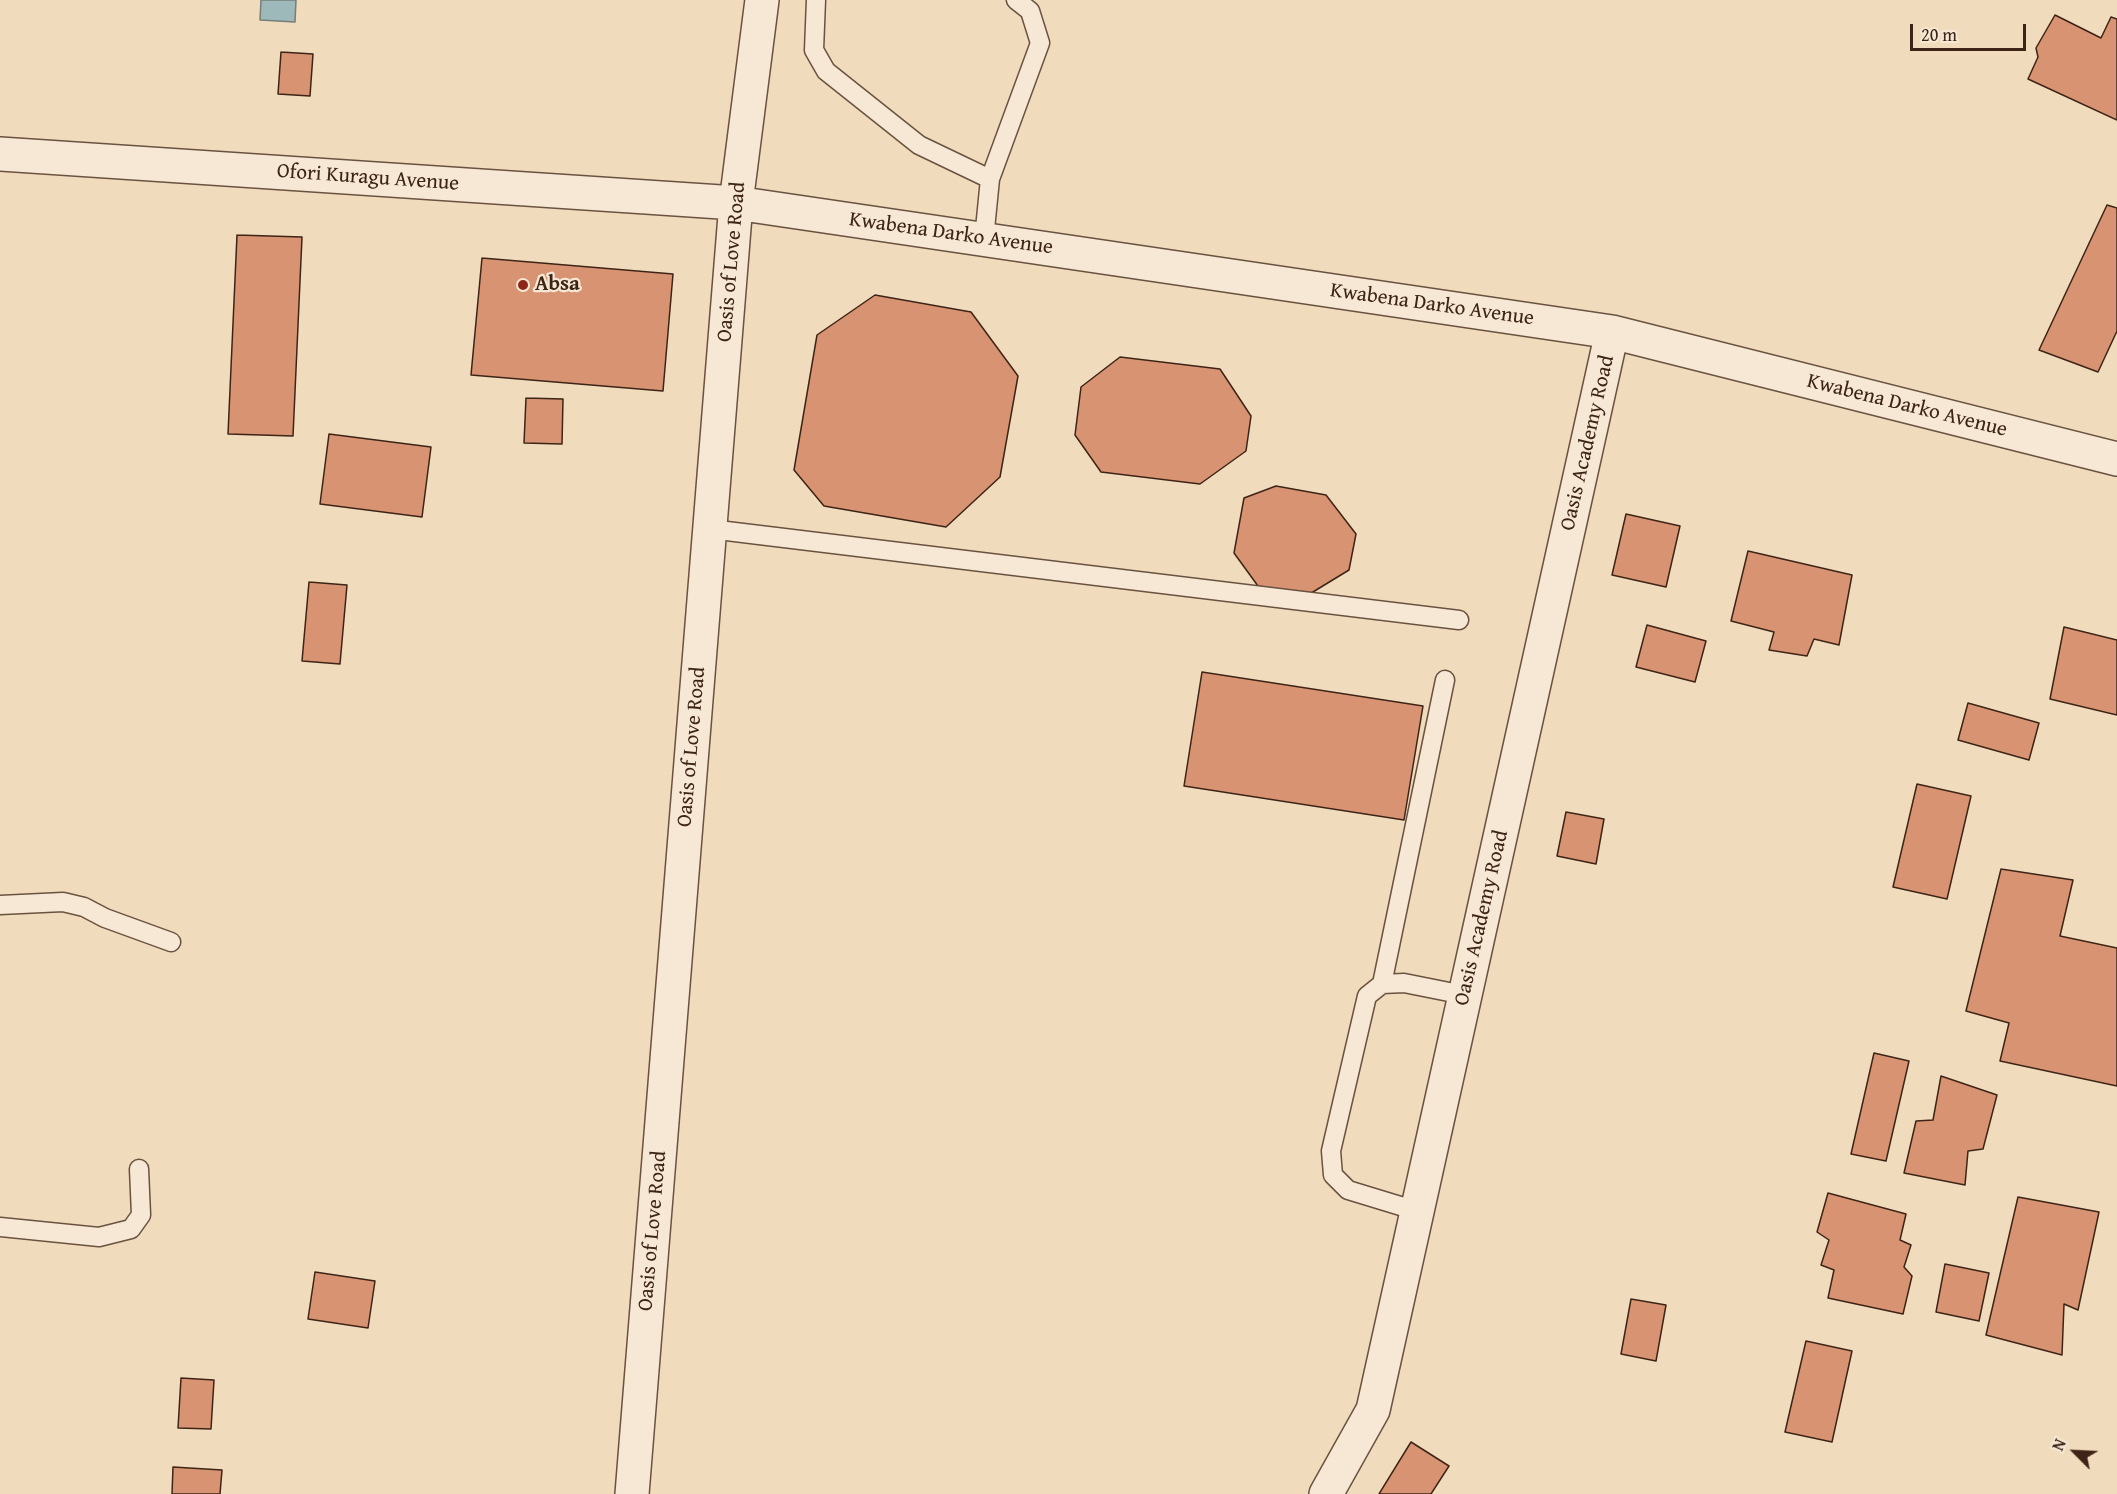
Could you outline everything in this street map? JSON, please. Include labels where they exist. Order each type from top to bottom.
[{"type":"street","name":"Oasis of Love Road","points":[[632,1494],[736,203],[762,0]]},
{"type":"street","name":"Ofori Kuragu Avenue","points":[[0,154],[736,203]]},
{"type":"street","name":"Kwabena Darko Avenue","points":[[736,203],[1612,332],[2117,459]]},
{"type":"street","name":"Oasis Academy Road","points":[[1326,1494],[1372,1410],[1612,332]]},
{"type":"lane","points":[[816,0],[814,50],[826,70],[919,145],[990,179]]},
{"type":"lane","points":[[984,239],[990,179],[1040,43],[1030,10],[1016,0]]},
{"type":"lane","points":[[710,529],[1459,620]]},
{"type":"lane","points":[[1382,984],[1445,680]]},
{"type":"lane","points":[[0,905],[63,902],[84,907],[105,918],[171,942]]},
{"type":"lane","points":[[1417,1211],[1348,1190],[1333,1175],[1331,1151],[1367,996],[1382,984],[1404,982],[1464,995]]},
{"type":"lane","points":[[0,1227],[99,1237],[131,1229],[141,1215],[139,1169]]},
{"type":"water","points":[[261,0],[296,0],[295,22],[260,20]]},
{"type":"building","points":[[2055,15],[2101,38],[2111,17],[2117,19],[2117,120],[2028,79],[2038,57],[2036,48]]},
{"type":"building","points":[[281,52],[313,54],[310,96],[278,94]]},
{"type":"building","points":[[2107,205],[2117,208],[2117,331],[2098,372],[2039,350]]},
{"type":"building","points":[[237,235],[302,237],[293,436],[228,434]]},
{"type":"building","points":[[482,258],[673,274],[663,391],[471,375]]},
{"type":"building","points":[[875,295],[971,312],[1018,376],[1000,477],[946,527],[824,506],[794,470],[817,335]]},
{"type":"building","points":[[1120,357],[1220,369],[1251,416],[1246,451],[1200,484],[1101,472],[1075,435],[1081,387]]},
{"type":"building","points":[[526,398],[563,399],[562,444],[524,443]]},
{"type":"building","points":[[329,434],[431,447],[422,517],[320,504]]},
{"type":"building","points":[[1276,486],[1326,495],[1356,534],[1349,570],[1308,595],[1258,586],[1234,553],[1244,498]]},
{"type":"building","points":[[1626,514],[1680,526],[1666,587],[1612,575]]},
{"type":"building","points":[[1748,551],[1852,575],[1839,645],[1814,639],[1807,656],[1769,650],[1774,632],[1731,621]]},
{"type":"building","points":[[309,582],[347,585],[340,664],[302,661]]},
{"type":"building","points":[[1647,625],[1706,641],[1695,682],[1636,667]]},
{"type":"building","points":[[2064,627],[2117,640],[2117,715],[2050,699]]},
{"type":"building","points":[[1202,672],[1423,706],[1404,820],[1184,786]]},
{"type":"building","points":[[1968,703],[2039,723],[2029,760],[1958,740]]},
{"type":"building","points":[[1917,784],[1971,796],[1947,899],[1893,887]]},
{"type":"building","points":[[1566,812],[1604,819],[1596,864],[1557,856]]},
{"type":"building","points":[[2001,869],[2073,880],[2060,936],[2117,948],[2117,1086],[2000,1061],[2009,1023],[1966,1011]]},
{"type":"building","points":[[1874,1053],[1909,1061],[1886,1161],[1851,1154]]},
{"type":"building","points":[[1941,1076],[1997,1095],[1983,1149],[1968,1151],[1965,1185],[1904,1173],[1916,1121],[1933,1120]]},
{"type":"building","points":[[1828,1193],[1906,1214],[1900,1240],[1911,1245],[1904,1267],[1912,1276],[1903,1314],[1828,1298],[1834,1270],[1821,1265],[1829,1240],[1817,1232]]},
{"type":"building","points":[[2018,1197],[2099,1212],[2078,1310],[2064,1304],[2062,1355],[1986,1335]]},
{"type":"building","points":[[1945,1264],[1989,1273],[1979,1321],[1936,1312]]},
{"type":"building","points":[[315,1272],[375,1281],[368,1328],[308,1319]]},
{"type":"building","points":[[1631,1299],[1666,1305],[1656,1361],[1621,1354]]},
{"type":"building","points":[[1806,1341],[1852,1351],[1832,1442],[1785,1432]]},
{"type":"building","points":[[181,1378],[214,1380],[211,1429],[178,1428]]},
{"type":"building","points":[[1411,1442],[1449,1466],[1431,1494],[1379,1494]]},
{"type":"building","points":[[173,1467],[222,1470],[220,1494],[172,1494]]},
{"type":"place","name":"Absa","points":[[523,285]]}]
